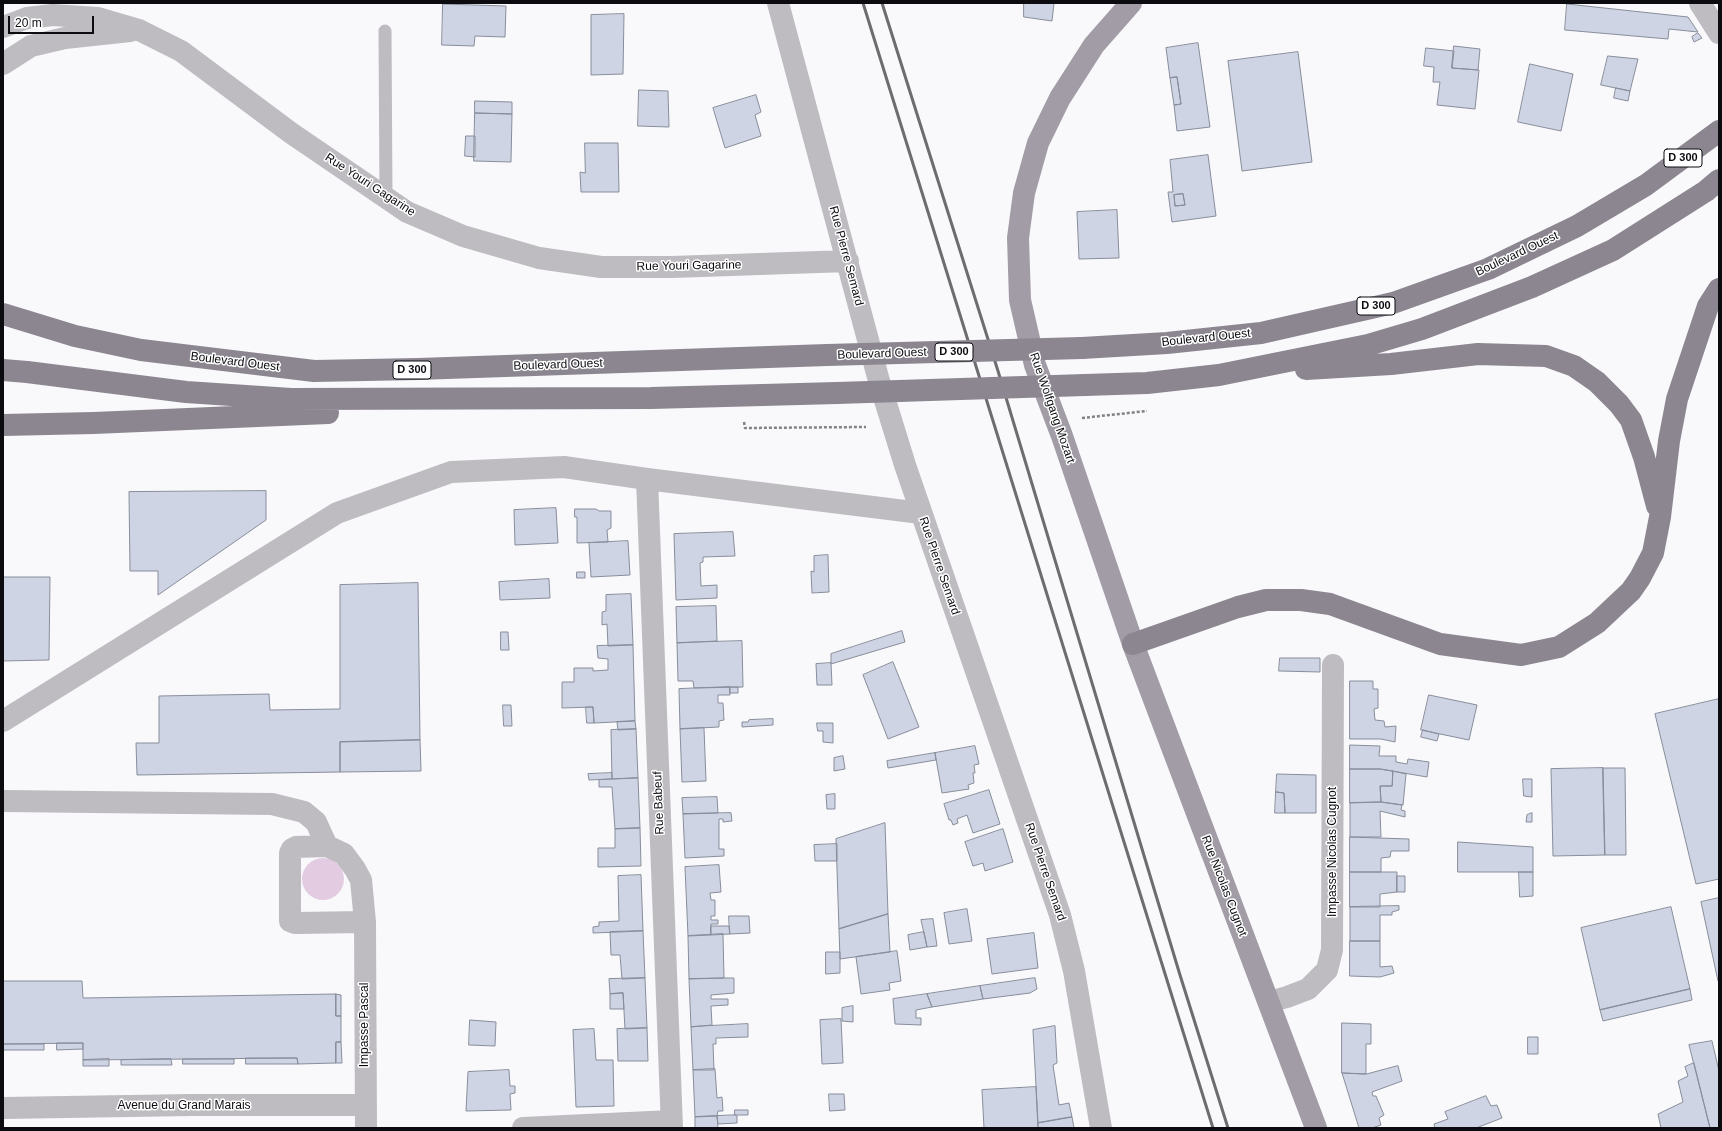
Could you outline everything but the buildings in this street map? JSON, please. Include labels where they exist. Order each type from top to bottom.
[{"type":"main road","name":"Boulevard Ouest","points":[[3,314],[75,336],[141,350],[314,371],[418,370],[826,355],[1082,348],[1167,343],[1261,333],[1393,303],[1488,269],[1577,226],[1646,185],[1719,131]]},
{"type":"main road","points":[[1218,375],[1368,345],[1422,329],[1532,287],[1613,250],[1706,191],[1719,180]]},
{"type":"main road","points":[[1132,644],[1238,607],[1266,600],[1301,600],[1330,604],[1440,644],[1521,655],[1559,647],[1597,623],[1631,591],[1640,578],[1653,553],[1660,517],[1669,440],[1677,399],[1708,306],[1719,289]]},
{"type":"main road","points":[[3,370],[186,392],[291,399],[651,398],[1147,383],[1218,375],[1390,364],[1478,354],[1546,356],[1574,366],[1597,382],[1619,404],[1631,420],[1644,457],[1660,517]]},
{"type":"main road","points":[[3,425],[94,424],[651,398]]},
{"type":"street","name":"Rue Pierre Semard","points":[[778,3],[879,381],[921,513],[1060,914],[1074,971],[1100,1128]]},
{"type":"street","name":"Rue Wolfgang Mozart","points":[[1131,3],[1094,45],[1060,98],[1038,143],[1024,193],[1018,238],[1020,300],[1035,365],[1062,436],[1132,644]]},
{"type":"street","points":[[1700,3],[1719,32]]},
{"type":"street","name":"Rue Youri Gagarine","points":[[3,27],[26,18],[53,15],[98,18],[140,30],[181,51],[291,134],[407,212],[463,236],[539,258],[601,267],[672,267],[848,261]]},
{"type":"street","points":[[3,64],[31,46],[65,38],[140,30]]},
{"type":"street","points":[[3,721],[337,513],[451,472],[564,467],[647,479],[921,513]]},
{"type":"street","name":"Rue Babeuf","points":[[647,479],[671,1125]]},
{"type":"street","name":"Rue Nicolas Cugnot","points":[[1132,644],[1316,1128]]},
{"type":"street","name":"Impasse Nicolas Cugnot","points":[[1268,1002],[1308,989],[1326,970],[1332,950],[1333,665]]},
{"type":"street","points":[[3,801],[272,804],[304,812],[316,822],[327,846]]},
{"type":"street","name":"Impasse Pascal","points":[[365,922],[295,923],[290,921],[290,853],[292,849],[296,846],[327,846],[344,854],[361,880],[365,922],[366,1128]]},
{"type":"street","name":"Avenue du Grand Marais","points":[[3,1108],[192,1105],[366,1105]]},
{"type":"street","points":[[523,1128],[671,1125]]},
{"type":"lane","points":[[385,31],[386,197]]},
{"type":"path","points":[[739,396],[745,428],[893,426]]},
{"type":"shaded area","points":[[319,858],[327,858],[335,861],[341,867],[344,879],[341,891],[335,897],[327,900],[319,900],[311,897],[305,891],[302,883],[302,875],[305,867],[311,861]]},
{"type":"railway","points":[[863,3],[1213,1128]]},
{"type":"railway","points":[[882,3],[998,371],[1180,975],[1228,1128]]}]
